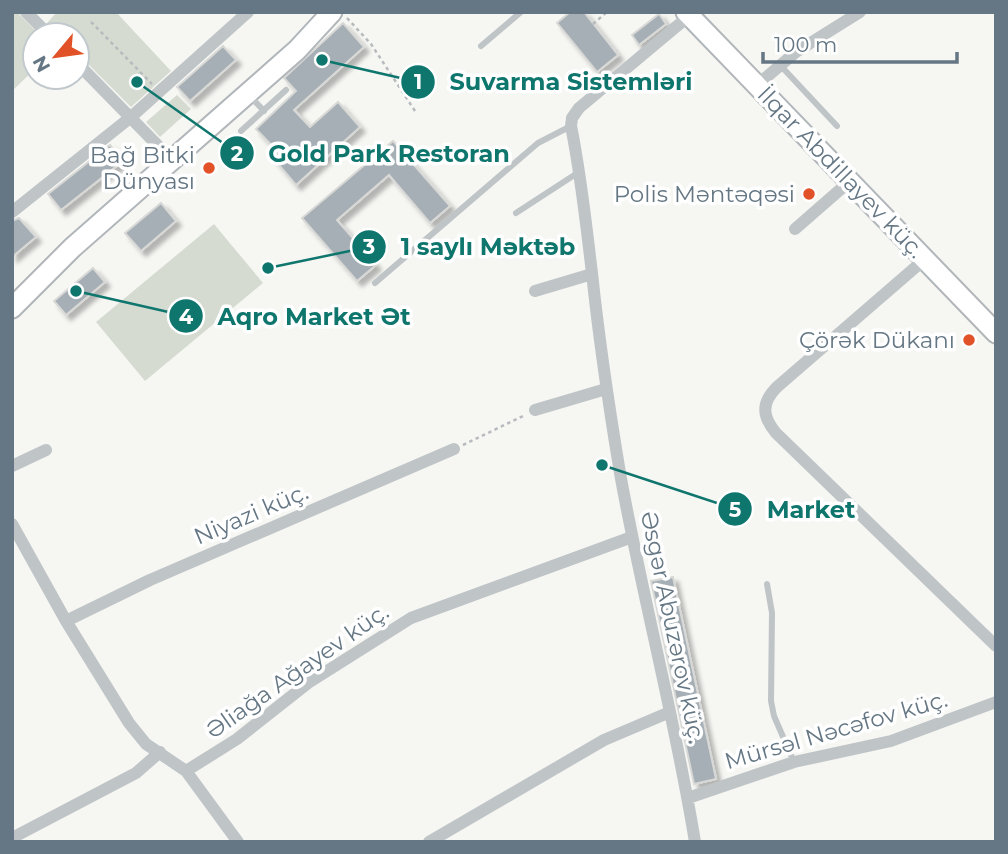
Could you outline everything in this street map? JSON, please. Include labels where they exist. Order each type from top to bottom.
[{"type":"main road","points":[[14,299],[72,248],[289,42],[317,12]]},
{"type":"main road","points":[[169,156],[296,50],[332,12]]},
{"type":"main road","name":"İlqar Abdillayev küç.","points":[[688,14],[996,333]]},
{"type":"street","points":[[12,212],[131,117],[248,12]]},
{"type":"street","points":[[757,85],[780,65],[860,12]]},
{"type":"street","points":[[571,126],[572,118],[579,108],[688,14]]},
{"type":"street","points":[[91,77],[169,156]]},
{"type":"street","name":"Əsgər Abuzərov küç.","points":[[571,126],[580,171],[606,389],[632,537],[688,798],[692,841]]},
{"type":"street","points":[[794,229],[850,181]]},
{"type":"street","points":[[925,259],[777,387],[765,404],[764,413],[776,433],[996,646]]},
{"type":"street","points":[[535,291],[592,274]]},
{"type":"street","points":[[534,410],[606,389]]},
{"type":"street","name":"Niyazi küç.","points":[[66,621],[150,580],[454,449]]},
{"type":"street","points":[[12,466],[46,450]]},
{"type":"street","points":[[12,524],[66,621],[129,723],[146,744],[186,771],[238,842]]},
{"type":"street","name":"Əliağa Ağayev küç.","points":[[186,771],[237,739],[308,683],[411,618],[632,537]]},
{"type":"street","name":"Mürsəl Nəcəfov küç.","points":[[688,798],[793,762],[891,741],[996,702]]},
{"type":"street","points":[[429,842],[604,740],[670,712]]},
{"type":"street","points":[[12,838],[136,773],[160,752]]},
{"type":"lane","points":[[481,46],[521,12]]},
{"type":"lane","points":[[780,65],[837,126]]},
{"type":"lane","points":[[241,131],[286,90]]},
{"type":"lane","points":[[247,93],[264,111]]},
{"type":"lane","points":[[375,282],[538,143],[571,126]]},
{"type":"lane","points":[[516,213],[580,171]]},
{"type":"lane","points":[[767,584],[772,613],[771,701],[774,716],[793,762]]},
{"type":"path","points":[[342,12],[371,44],[415,111]]},
{"type":"path","points":[[593,23],[607,12]]},
{"type":"path","points":[[91,22],[159,92]]},
{"type":"path","points":[[454,449],[534,410]]},
{"type":"shaded area","points":[[12,12],[17,12],[26,21],[21,21],[21,82],[12,91]]},
{"type":"shaded area","points":[[57,12],[116,12],[171,71],[131,107],[91,67],[91,21],[49,21]]},
{"type":"shaded area","points":[[177,95],[191,109],[160,137],[146,122]]},
{"type":"shaded area","points":[[214,224],[263,283],[145,381],[96,322]]},
{"type":"building","points":[[570,12],[584,12],[618,55],[597,72],[557,23]]},
{"type":"building","points":[[659,14],[666,24],[639,45],[632,35]]},
{"type":"building","points":[[343,23],[364,47],[294,110],[310,127],[338,102],[360,127],[296,185],[273,158],[279,153],[256,129],[296,91],[284,78]]},
{"type":"building","points":[[223,46],[236,60],[190,101],[177,87]]},
{"type":"building","points":[[393,141],[450,206],[430,223],[389,175],[337,220],[376,265],[357,281],[302,218]]},
{"type":"building","points":[[110,145],[123,161],[61,210],[48,194]]},
{"type":"building","points":[[161,203],[176,221],[141,251],[125,233]]},
{"type":"building","points":[[19,218],[36,237],[12,257],[12,221]]},
{"type":"building","points":[[93,268],[105,282],[66,315],[54,301]]},
{"type":"building","points":[[673,577],[716,779],[694,784],[651,581]]},
{"type":"place","name":"Suvarma Sistemləri","points":[[322,60]]},
{"type":"place","name":"Gold Park Restoran","points":[[137,82]]},
{"type":"place","name":"Bağ Bitki Dünyası","points":[[209,168]]},
{"type":"place","name":"Polis Məntəqəsi","points":[[809,194]]},
{"type":"place","name":"1 saylı Məktəb","points":[[268,268]]},
{"type":"place","name":"Aqro Market Ət","points":[[76,291]]},
{"type":"place","name":"Çörək Dükanı","points":[[969,340]]},
{"type":"place","name":"Market","points":[[602,465]]}]
